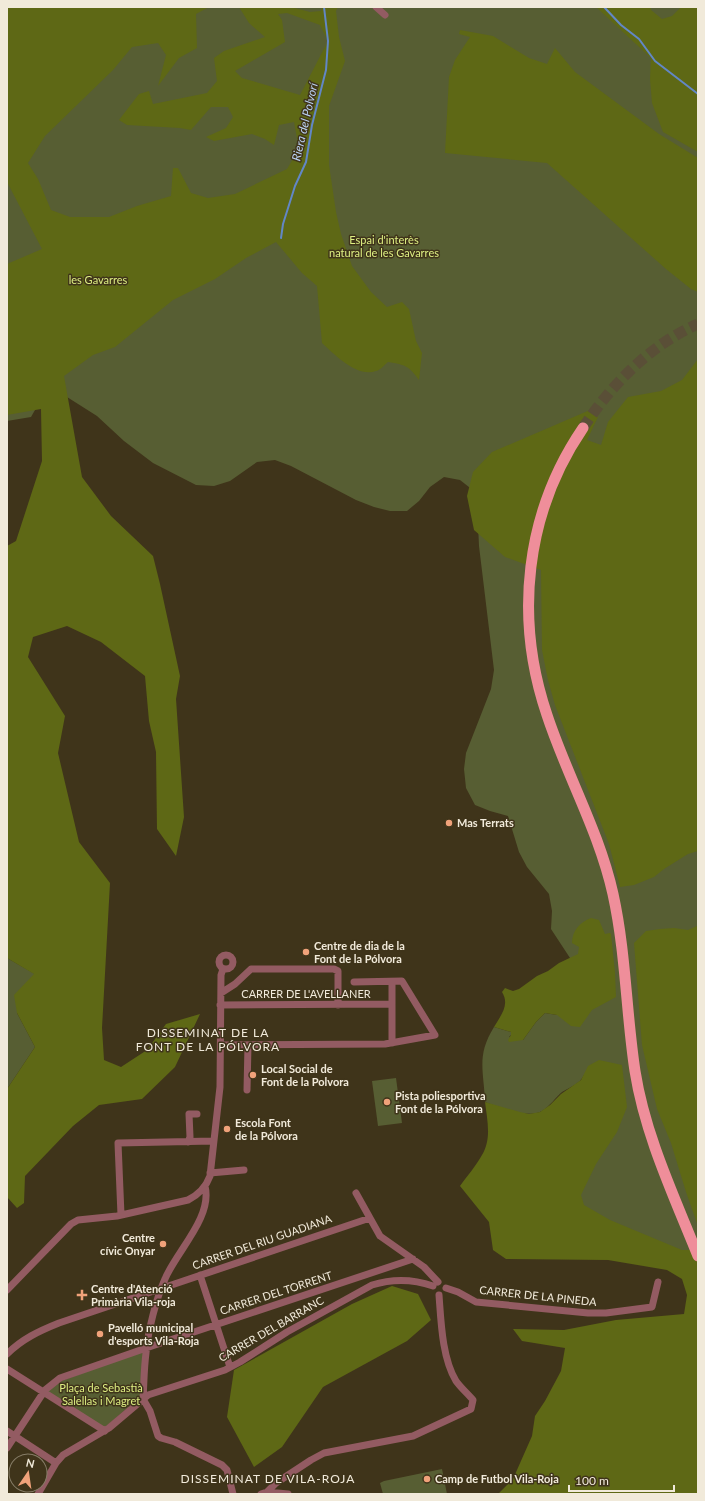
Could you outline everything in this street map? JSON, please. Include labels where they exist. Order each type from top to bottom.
[{"type":"highway","points":[[583,428],[552,485],[537,530],[531,561],[528,593],[531,645],[537,683],[547,717],[596,835],[605,862],[620,929],[635,1071],[641,1097],[660,1161],[698,1256]]},
{"type":"street","points":[[376,7],[385,15]]},
{"type":"street","points":[[7,1290],[71,1224],[78,1220],[121,1215],[188,1200],[196,1195],[205,1186],[210,1173],[220,1087],[220,993],[221,975],[223,969]]},
{"type":"street","points":[[220,993],[234,984],[251,969],[334,969],[338,971],[338,1005]]},
{"type":"street","points":[[220,1045],[385,1044],[435,1034],[402,981],[354,982]]},
{"type":"street","points":[[392,982],[392,1043]]},
{"type":"street","name":"CARRER DE L'AVELLANER","points":[[220,1005],[392,1004]]},
{"type":"street","points":[[247,1090],[248,1045]]},
{"type":"street","points":[[188,1142],[190,1137],[189,1114],[197,1114]]},
{"type":"street","points":[[121,1215],[118,1143],[213,1141]]},
{"type":"street","points":[[210,1173],[244,1170]]},
{"type":"street","points":[[205,1186],[207,1193],[198,1225],[169,1269],[162,1288],[146,1349],[143,1399],[150,1411],[158,1436],[175,1442],[222,1465],[227,1470],[233,1494]]},
{"type":"street","points":[[356,1193],[380,1236],[424,1267],[436,1284],[434,1292],[439,1295]]},
{"type":"street","name":"CARRER DEL RIU GUADIANA","points":[[7,1354],[21,1341],[38,1331],[370,1218]]},
{"type":"street","name":"CARRER DEL TORRENT","points":[[7,1448],[43,1392],[65,1376],[413,1259]]},
{"type":"street","points":[[200,1275],[230,1367]]},
{"type":"street","name":"CARRER DEL BARRANC","points":[[38,1494],[56,1463],[68,1451],[105,1431],[148,1395],[230,1367],[287,1332],[366,1287],[386,1281],[436,1284]]},
{"type":"street","name":"CARRER DE LA PINEDA","points":[[446,1288],[458,1292],[476,1302],[596,1313],[652,1307],[658,1282]]},
{"type":"street","points":[[436,1284],[445,1284],[445,1293],[439,1295]]},
{"type":"street","points":[[264,1493],[276,1483],[324,1453],[413,1436],[471,1409],[473,1400],[457,1381],[450,1367],[442,1334],[439,1295]]},
{"type":"street","points":[[7,1369],[105,1431]]},
{"type":"street","points":[[7,1431],[56,1463]]},
{"type":"street","points":[[264,1493],[288,1494]]},
{"type":"green space","name":"Espai d'interès natural de les Gavarres","points":[[7,7],[698,7],[698,1264],[579,1237],[584,1075],[580,1081],[562,1092],[545,1109],[536,1113],[522,1113],[485,1102],[482,1064],[483,1055],[488,1037],[494,1027],[511,1032],[509,1037],[523,1040],[536,1022],[545,1013],[557,1015],[576,975],[570,958],[551,929],[552,911],[549,894],[527,867],[519,852],[508,816],[475,805],[466,788],[464,769],[466,753],[491,689],[494,670],[474,491],[460,480],[444,477],[430,487],[419,501],[407,511],[390,511],[356,500],[291,466],[275,460],[257,462],[230,481],[214,486],[196,485],[153,463],[124,441],[97,416],[67,397],[39,403],[31,417],[7,421]]},
{"type":"green space","name":"les Gavarres","points":[[7,7],[209,7],[196,14],[197,48],[179,58],[158,86],[166,55],[158,43],[132,47],[113,70],[45,136],[28,163],[38,179],[51,210],[70,217],[109,217],[137,206],[171,196],[173,168],[178,168],[191,193],[208,198],[235,194],[287,169],[299,149],[294,122],[279,125],[274,145],[265,139],[252,134],[214,141],[206,137],[226,128],[233,117],[228,107],[211,107],[191,130],[127,125],[119,120],[139,94],[149,91],[153,104],[207,93],[217,81],[214,58],[224,51],[265,37],[249,23],[239,7],[291,7],[310,12],[321,11],[321,7],[338,7],[336,11],[339,37],[345,61],[329,106],[329,165],[341,234],[352,266],[371,292],[387,307],[402,302],[409,309],[416,341],[422,353],[419,380],[410,369],[399,364],[388,362],[379,370],[369,372],[354,368],[339,359],[322,343],[317,286],[302,273],[276,242],[246,258],[215,279],[173,300],[115,347],[93,355],[64,376],[82,477],[111,516],[153,556],[180,676],[176,699],[184,817],[176,856],[157,829],[156,752],[149,721],[145,676],[101,642],[67,626],[33,637],[28,657],[65,716],[58,753],[79,842],[110,883],[102,1028],[104,1060],[121,1067],[147,1050],[166,1024],[200,1014],[175,1067],[142,1099],[99,1105],[73,1126],[25,1176],[24,1203],[17,1208],[7,1197],[7,1089],[35,1047],[17,1013],[14,995],[34,974],[7,958],[7,546],[16,541],[42,461],[41,409],[7,415],[7,264],[42,249],[7,182]],"holes":[[[287,13],[320,25],[328,41],[300,95],[242,78],[235,71],[285,42],[282,20],[278,14]]]},
{"type":"green space","points":[[596,7],[651,7],[651,10],[662,19],[672,16],[681,7],[698,7],[698,152],[663,132],[652,103],[650,79],[651,58]]},
{"type":"green space","points":[[460,30],[493,36],[529,58],[547,64],[555,48],[575,72],[659,134],[698,158],[698,292],[691,289],[666,269],[547,163],[445,153],[449,77],[455,60],[470,37],[459,34]]},
{"type":"green space","points":[[698,359],[698,851],[688,854],[654,877],[634,885],[620,887],[609,844],[555,705],[548,680],[542,650],[541,570],[505,557],[474,530],[467,496],[473,472],[492,452],[590,410],[598,417],[587,440],[601,445],[608,422],[628,397],[661,391],[682,380]]},
{"type":"green space","points":[[591,918],[599,920],[605,934],[611,934],[616,997],[592,1010],[580,1027],[571,1026],[557,1015],[545,1013],[536,1022],[523,1040],[509,1042],[508,1040],[511,1032],[494,1027],[505,1006],[502,992],[505,988],[513,991],[519,989],[537,976],[578,954],[579,947],[572,943],[573,935],[583,922]]},
{"type":"green space","points":[[697,926],[698,1226],[671,1143],[657,1109],[642,1045],[634,943],[646,931],[674,928],[688,930]]},
{"type":"green space","points":[[7,958],[35,974],[17,1013],[35,1047],[7,1089]]},
{"type":"green space","points":[[599,1060],[622,1065],[627,1107],[617,1132],[596,1164],[581,1195],[584,1205],[610,1220],[682,1250],[698,1250],[698,1494],[498,1494],[513,1479],[532,1436],[535,1416],[561,1371],[565,1348],[522,1341],[513,1329],[564,1330],[616,1320],[684,1314],[687,1295],[682,1279],[667,1270],[608,1260],[506,1259],[493,1250],[489,1222],[460,1186],[477,1163],[485,1149],[488,1136],[488,1122],[485,1102],[529,1114],[540,1112],[561,1094],[581,1080],[588,1066]]},
{"type":"green space","name":"Pista poliesportiva Font de la Pólvora","points":[[396,1078],[402,1123],[378,1126],[372,1081]]},
{"type":"green space","points":[[392,1286],[418,1294],[431,1320],[407,1341],[323,1387],[282,1447],[254,1467],[227,1417],[234,1370],[352,1304]]},
{"type":"green space","name":"Plaça de Sebastià Salellas i Magret","points":[[145,1350],[140,1397],[103,1429],[44,1392],[53,1384]]},
{"type":"green space","name":"Camp de Futbol Vila-Roja","points":[[442,1469],[447,1494],[383,1494],[380,1483],[384,1481]]},
{"type":"waterway","name":"Riera del Polvorí","points":[[281,238],[283,224],[295,186],[306,162],[312,125],[326,70],[328,41],[324,7]]},
{"type":"waterway","points":[[604,7],[621,25],[639,39],[655,61],[698,94]]},
{"type":"tunnel","points":[[583,428],[606,397],[633,368],[664,343],[681,332],[698,324]]},
{"type":"place","name":"Mas Terrats","points":[[449,823]]},
{"type":"place","name":"Centre de dia de la Font de la Pólvora","points":[[306,952]]},
{"type":"place","name":"Local Social de Font de la Polvora","points":[[253,1075]]},
{"type":"place","name":"Pista poliesportiva Font de la Pólvora","points":[[387,1102]]},
{"type":"place","name":"Escola Font de la Pólvora","points":[[227,1129]]},
{"type":"place","name":"Centre cívic Onyar","points":[[163,1244]]},
{"type":"place","name":"Centre d'Atenció Primària Vila-roja","points":[[82,1295]]},
{"type":"place","name":"Pavelló municipal d'esports Vila-Roja","points":[[100,1334]]},
{"type":"place","name":"Camp de Futbol Vila-Roja","points":[[427,1479]]},
{"type":"district","name":"DISSEMINAT DE LA FONT DE LA PÓLVORA","points":[[208,1040]]},
{"type":"district","name":"DISSEMINAT DE VILA-ROJA","points":[[268,1479]]}]
